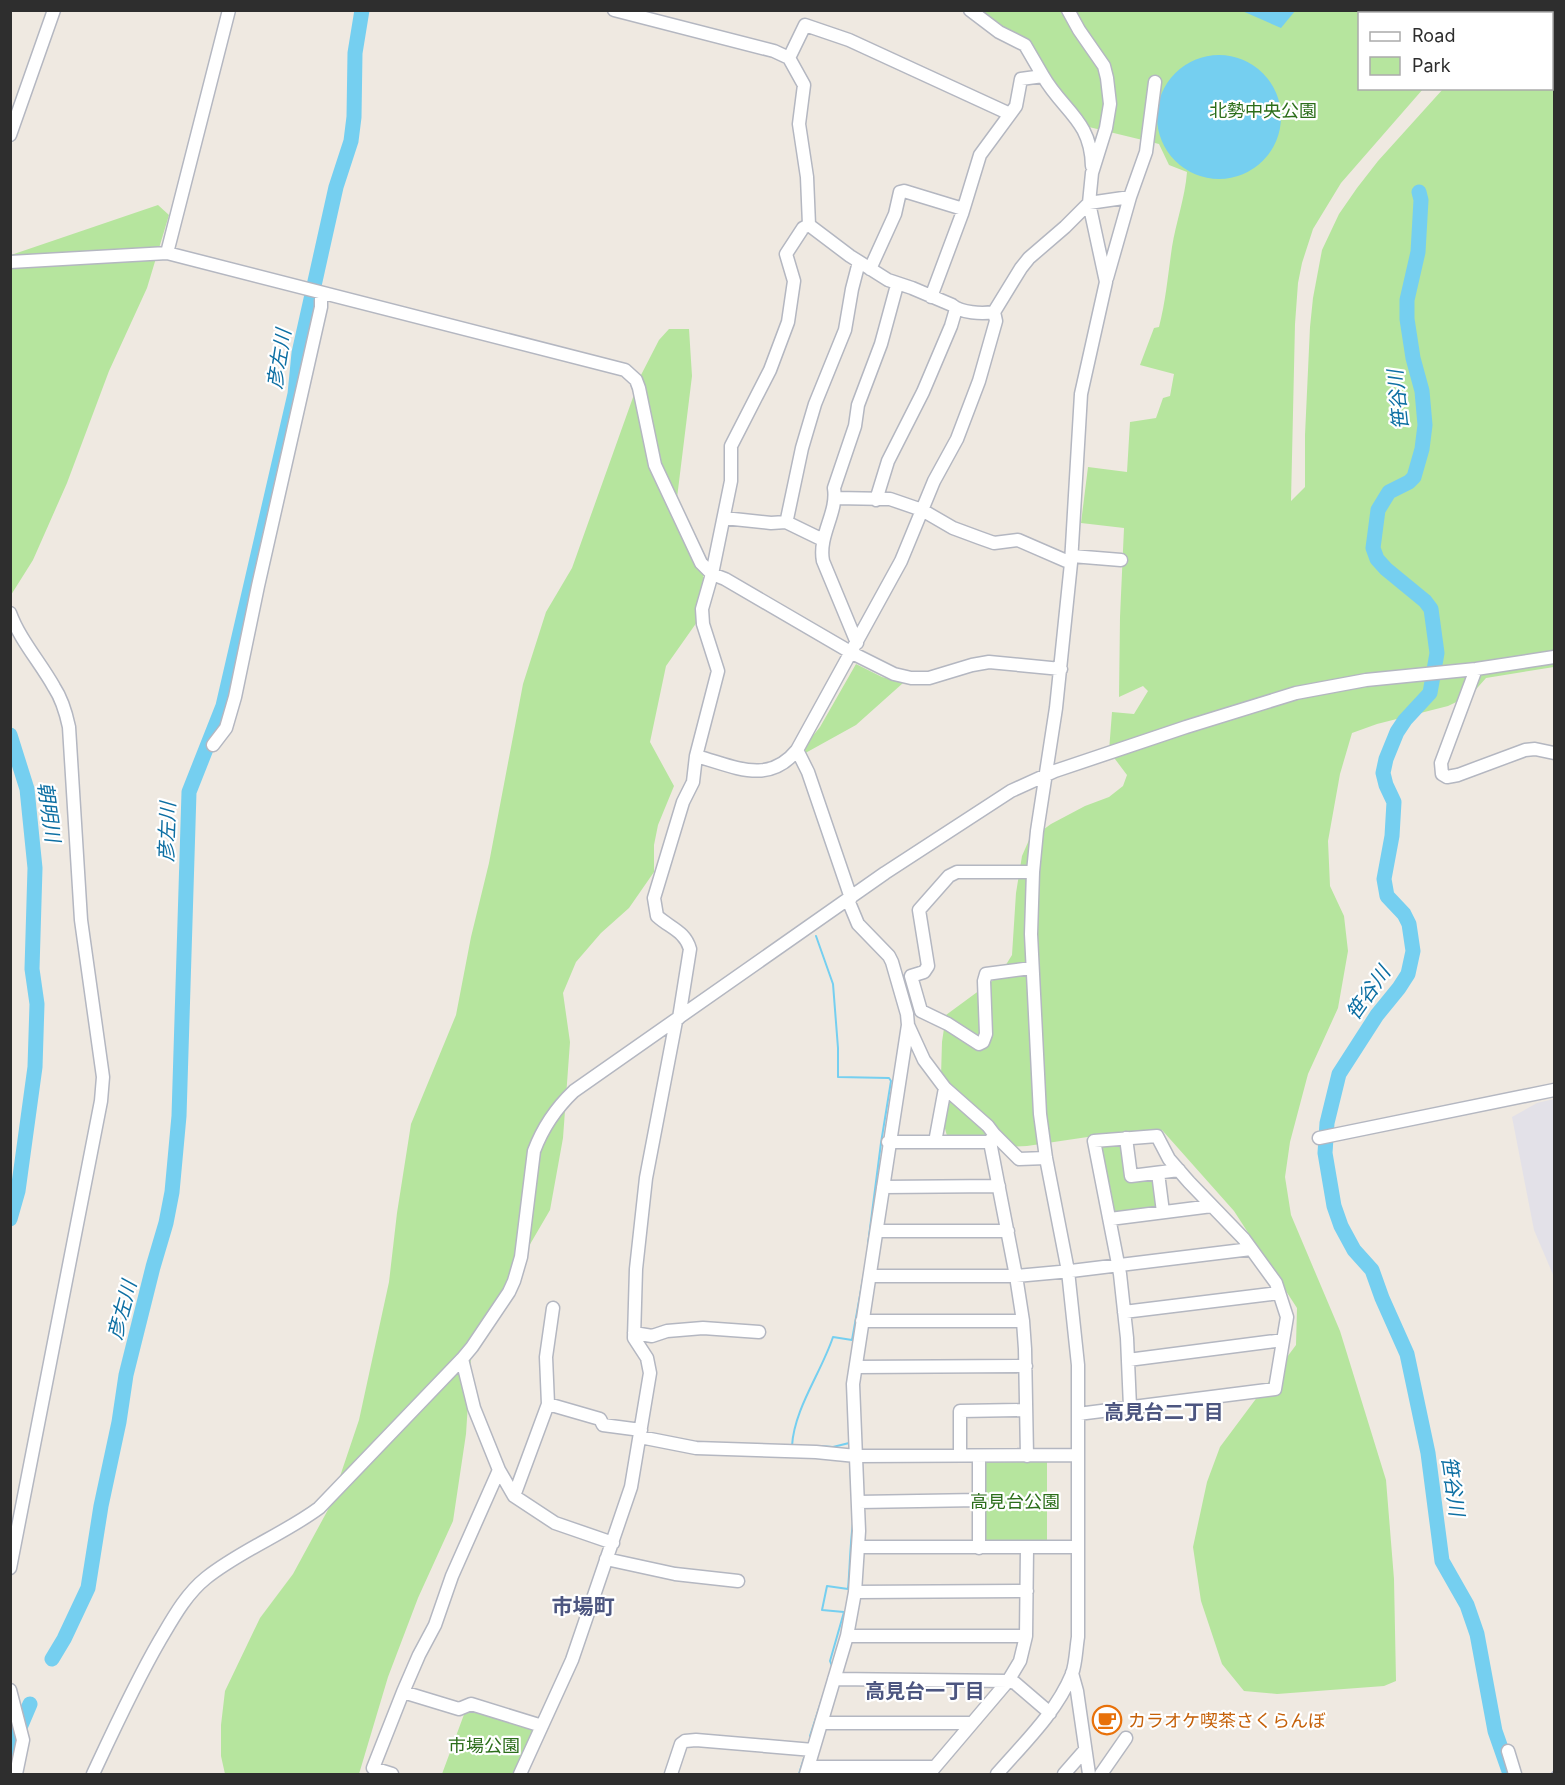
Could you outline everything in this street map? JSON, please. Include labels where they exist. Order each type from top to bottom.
[{"type":"street","points":[[10,135],[54,10]]},
{"type":"street","points":[[167,253],[229,10]]},
{"type":"street","points":[[614,10],[782,53],[789,57],[804,85],[799,124],[807,177],[809,225]]},
{"type":"street","points":[[970,10],[999,32],[1025,45],[1049,86],[1084,128],[1092,152],[1089,203],[1106,282]]},
{"type":"street","points":[[1068,10],[1104,66],[1110,104],[1106,128],[1092,173]]},
{"type":"street","points":[[789,57],[805,25],[813,26],[849,40],[1010,114]]},
{"type":"street","points":[[932,297],[980,155],[1017,106],[1020,78],[1043,76]]},
{"type":"street","points":[[997,1774],[1050,1713],[1072,1673],[1078,1637],[1078,1365],[1068,1271],[1046,1158],[1036,1061],[1031,968],[1033,872],[1061,669],[1072,560],[1080,394],[1106,282],[1130,197],[1146,152],[1155,82]]},
{"type":"street","points":[[786,522],[802,448],[815,404],[845,330],[852,289],[895,214],[900,192],[904,191],[963,209]]},
{"type":"street","points":[[696,756],[759,772],[788,762],[855,648],[901,561],[934,481],[954,446],[979,381],[996,321],[994,312],[1029,258],[1089,203],[1130,197]]},
{"type":"street","points":[[809,225],[865,266],[897,285],[912,288],[956,309],[994,312]]},
{"type":"street","points":[[520,1774],[572,1660],[631,1487],[650,1373],[647,1358],[634,1338],[636,1269],[646,1178],[690,949],[688,940],[683,934],[657,916],[654,898],[683,802],[693,782],[696,756],[718,671],[703,624],[702,609],[712,574],[731,481],[732,442],[767,378],[788,322],[794,281],[786,254],[803,228],[809,225]]},
{"type":"street","points":[[10,262],[167,253],[625,370],[636,380],[659,474],[700,563],[712,574],[855,648],[885,671],[911,678],[929,678],[990,662],[1061,669]]},
{"type":"street","points":[[855,648],[821,552],[835,498],[834,488],[855,426],[858,405],[881,344],[897,285]]},
{"type":"street","points":[[213,745],[226,728],[235,697],[321,307],[316,291]]},
{"type":"street","points":[[876,500],[888,461],[922,392],[951,326],[956,309]]},
{"type":"street","points":[[835,498],[890,499],[922,510],[953,528],[994,543],[1018,540],[1072,560],[1121,560]]},
{"type":"street","points":[[724,518],[771,523],[786,522],[823,540]]},
{"type":"street","points":[[10,613],[20,633],[55,687],[69,727],[83,945],[103,1077],[101,1101],[10,1569]]},
{"type":"street","points":[[93,1774],[138,1679],[169,1625],[194,1589],[215,1571],[320,1508],[462,1359],[489,1323],[514,1281],[523,1246],[534,1151],[555,1110],[574,1091],[885,873],[1011,791],[1120,749],[1296,693],[1366,680],[1476,669],[1554,657]]},
{"type":"street","points":[[1476,669],[1441,763],[1442,774],[1447,777],[1458,775],[1525,750],[1535,749],[1554,753]]},
{"type":"street","points":[[797,750],[808,772],[858,924],[890,956],[907,1014],[908,1025],[888,1142],[884,1187],[853,1384],[859,1547],[855,1592],[847,1636],[807,1771],[932,1771],[1008,1681],[1020,1661],[1026,1636],[1027,1548]]},
{"type":"street","points":[[1031,968],[986,974],[984,981],[986,1034],[984,1042],[979,1044],[948,1024],[921,1011],[911,976],[924,972],[928,966],[919,910],[949,876],[957,872],[1033,872]]},
{"type":"street","points":[[908,1025],[924,1060],[945,1088],[988,1126],[992,1138],[1023,1321],[1027,1456]]},
{"type":"street","points":[[935,1142],[945,1088]]},
{"type":"street","points":[[1319,1138],[1554,1090]]},
{"type":"street","points":[[1078,1414],[1275,1389],[1287,1317],[1276,1283],[1244,1239],[1164,1152],[1157,1136],[1094,1141],[1119,1266],[1130,1407]]},
{"type":"street","points":[[888,1142],[935,1142],[992,1138],[1018,1159],[1046,1158]]},
{"type":"street","points":[[1126,1138],[1131,1176],[1179,1170]]},
{"type":"street","points":[[1158,1173],[1163,1212]]},
{"type":"street","points":[[884,1187],[999,1186]]},
{"type":"street","points":[[1110,1219],[1212,1206]]},
{"type":"street","points":[[877,1231],[1008,1231]]},
{"type":"street","points":[[870,1276],[1016,1276],[1119,1266],[1251,1249]]},
{"type":"street","points":[[1124,1312],[1279,1293]]},
{"type":"street","points":[[514,1496],[548,1404],[546,1357],[553,1308]]},
{"type":"street","points":[[862,1321],[1023,1321]]},
{"type":"street","points":[[634,1333],[652,1336],[667,1331],[703,1328],[759,1332]]},
{"type":"street","points":[[647,1358],[652,1336]]},
{"type":"street","points":[[1128,1360],[1283,1340]]},
{"type":"street","points":[[462,1359],[474,1408],[499,1470],[514,1496],[555,1523],[613,1543]]},
{"type":"street","points":[[856,1366],[1026,1366]]},
{"type":"street","points":[[548,1404],[600,1419],[603,1425],[696,1448],[816,1452],[856,1456],[1078,1455]]},
{"type":"street","points":[[960,1456],[960,1411],[1026,1410]]},
{"type":"street","points":[[979,1456],[979,1548]]},
{"type":"street","points":[[392,1774],[373,1768],[403,1692],[435,1625],[460,1558],[499,1470]]},
{"type":"street","points":[[858,1502],[979,1500]]},
{"type":"street","points":[[859,1547],[1078,1547]]},
{"type":"street","points":[[606,1559],[675,1574],[738,1581]]},
{"type":"street","points":[[855,1592],[1027,1592]]},
{"type":"street","points":[[847,1636],[1026,1636]]},
{"type":"street","points":[[1072,1673],[1076,1684],[1089,1774]]},
{"type":"street","points":[[834,1679],[1008,1681],[1015,1683],[1050,1713]]},
{"type":"street","points":[[10,1690],[23,1740],[16,1774]]},
{"type":"street","points":[[403,1692],[459,1709],[471,1704],[542,1726]]},
{"type":"street","points":[[821,1723],[972,1723]]},
{"type":"street","points":[[1101,1774],[1126,1738]]},
{"type":"street","points":[[670,1774],[681,1744],[685,1741],[728,1742],[813,1750]]},
{"type":"street","points":[[1064,1774],[1085,1750]]},
{"type":"street","points":[[1509,1751],[1515,1774]]},
{"type":"shaded area","points":[[1554,1099],[1554,1277],[1534,1230],[1512,1117],[1537,1103]]},
{"type":"green space","name":"北勢中央公園","points":[[980,11],[1495,11],[1358,12],[1358,90],[1422,90],[1341,183],[1313,229],[1302,263],[1295,324],[1291,501],[1305,487],[1305,435],[1313,298],[1322,250],[1339,214],[1378,161],[1442,90],[1553,90],[1553,12],[1514,12],[1554,11],[1554,667],[1486,678],[1471,695],[1448,706],[1377,724],[1352,733],[1340,774],[1328,841],[1330,886],[1344,916],[1348,951],[1338,1008],[1308,1074],[1290,1142],[1285,1177],[1291,1215],[1340,1331],[1386,1480],[1394,1579],[1396,1681],[1384,1686],[1277,1694],[1244,1691],[1222,1664],[1201,1601],[1193,1547],[1207,1482],[1220,1447],[1296,1345],[1297,1308],[1234,1211],[1162,1130],[1101,1135],[1027,1146],[971,1148],[947,1136],[940,1110],[942,1042],[946,1015],[999,976],[1012,955],[1016,893],[1022,856],[1029,840],[1051,824],[1085,806],[1109,797],[1123,786],[1127,775],[1109,751],[1112,712],[1134,714],[1148,691],[1143,686],[1119,697],[1124,528],[1081,523],[1088,467],[1127,472],[1130,422],[1156,418],[1163,398],[1170,396],[1174,374],[1140,365],[1154,328],[1159,327],[1187,172],[1169,165],[1159,144],[1089,127],[1048,74]]},
{"type":"green space","points":[[158,205],[169,215],[147,288],[109,371],[67,483],[33,560],[11,595],[11,255]]},
{"type":"green space","points":[[669,329],[689,329],[692,376],[677,498],[697,543],[704,579],[697,622],[666,666],[650,742],[674,786],[658,825],[654,845],[654,872],[629,908],[601,933],[576,962],[563,993],[570,1042],[563,1138],[550,1210],[522,1258],[471,1357],[466,1434],[453,1521],[418,1598],[388,1677],[359,1774],[225,1774],[221,1756],[221,1725],[225,1691],[260,1618],[293,1574],[330,1506],[359,1420],[389,1282],[411,1124],[456,1015],[471,937],[489,863],[523,684],[546,612],[572,568],[641,375],[659,340]]},
{"type":"green space","points":[[856,664],[882,677],[903,683],[856,725],[800,756],[799,753],[820,727]]},
{"type":"green space","points":[[1124,1142],[1129,1178],[1154,1175],[1160,1208],[1118,1214],[1113,1210],[1099,1149],[1104,1144]]},
{"type":"green space","name":"高見台公園","points":[[987,1459],[1047,1459],[1047,1541],[988,1542],[984,1538],[983,1464]]},
{"type":"green space","name":"市場公園","points":[[466,1709],[533,1730],[515,1774],[442,1774]]},
{"type":"water","points":[[1240,10],[1295,10],[1295,11],[1281,28]]},
{"type":"water","points":[[1219,55],[1243,59],[1263,73],[1277,93],[1281,117],[1277,141],[1263,161],[1243,175],[1219,179],[1195,175],[1175,161],[1161,141],[1157,117],[1161,93],[1175,73],[1195,59]]},
{"type":"waterway","name":"彦左川","points":[[52,1659],[88,1588],[126,1375],[172,1192],[179,1116],[189,792],[223,706],[295,394],[299,353],[336,187],[351,141],[354,117],[355,53],[362,10]]},
{"type":"waterway","name":"笹谷川","points":[[1419,192],[1421,200],[1418,252],[1407,300],[1407,319],[1413,358],[1422,391],[1425,425],[1422,449],[1414,477],[1389,492],[1378,510],[1373,548],[1377,559],[1386,569],[1425,601],[1431,609],[1437,653],[1430,693],[1397,732],[1383,773],[1394,802],[1392,836],[1384,879],[1387,896],[1404,914],[1409,924],[1413,951],[1408,974],[1377,1015],[1339,1074],[1327,1123],[1325,1153],[1334,1206],[1341,1226],[1354,1250],[1372,1270],[1407,1354],[1428,1453],[1442,1561],[1467,1605],[1477,1634],[1495,1731],[1509,1771]]},
{"type":"waterway","points":[[813,732],[831,701]]},
{"type":"waterway","name":"朝明川","points":[[10,735],[27,789],[35,868],[32,969],[37,1004],[35,1067],[18,1191],[10,1219]]},
{"type":"waterway","points":[[816,936],[833,984],[838,1077],[889,1078],[891,1081],[868,1244]]},
{"type":"waterway","points":[[792,1446],[798,1418],[833,1337],[852,1340],[866,1262]]},
{"type":"waterway","points":[[819,1446],[833,1447],[849,1443],[849,1445]]},
{"type":"waterway","points":[[850,1464],[852,1497]]},
{"type":"waterway","points":[[832,1666],[830,1661],[844,1612],[822,1610],[827,1586],[848,1589],[853,1523]]},
{"type":"waterway","points":[[810,1736],[830,1674]]},
{"type":"waterway","name":"彦左川","points":[[10,1751],[30,1704]]},
{"type":"waterway","points":[[799,1774],[804,1758]]},
{"type":"place","name":"カラオケ喫茶さくらんぼ","points":[[1107,1720]]},
{"type":"district","name":"高見台二丁目","points":[[1164,1412]]},
{"type":"district","name":"市場町","points":[[583,1606]]},
{"type":"district","name":"高見台一丁目","points":[[925,1691]]}]
